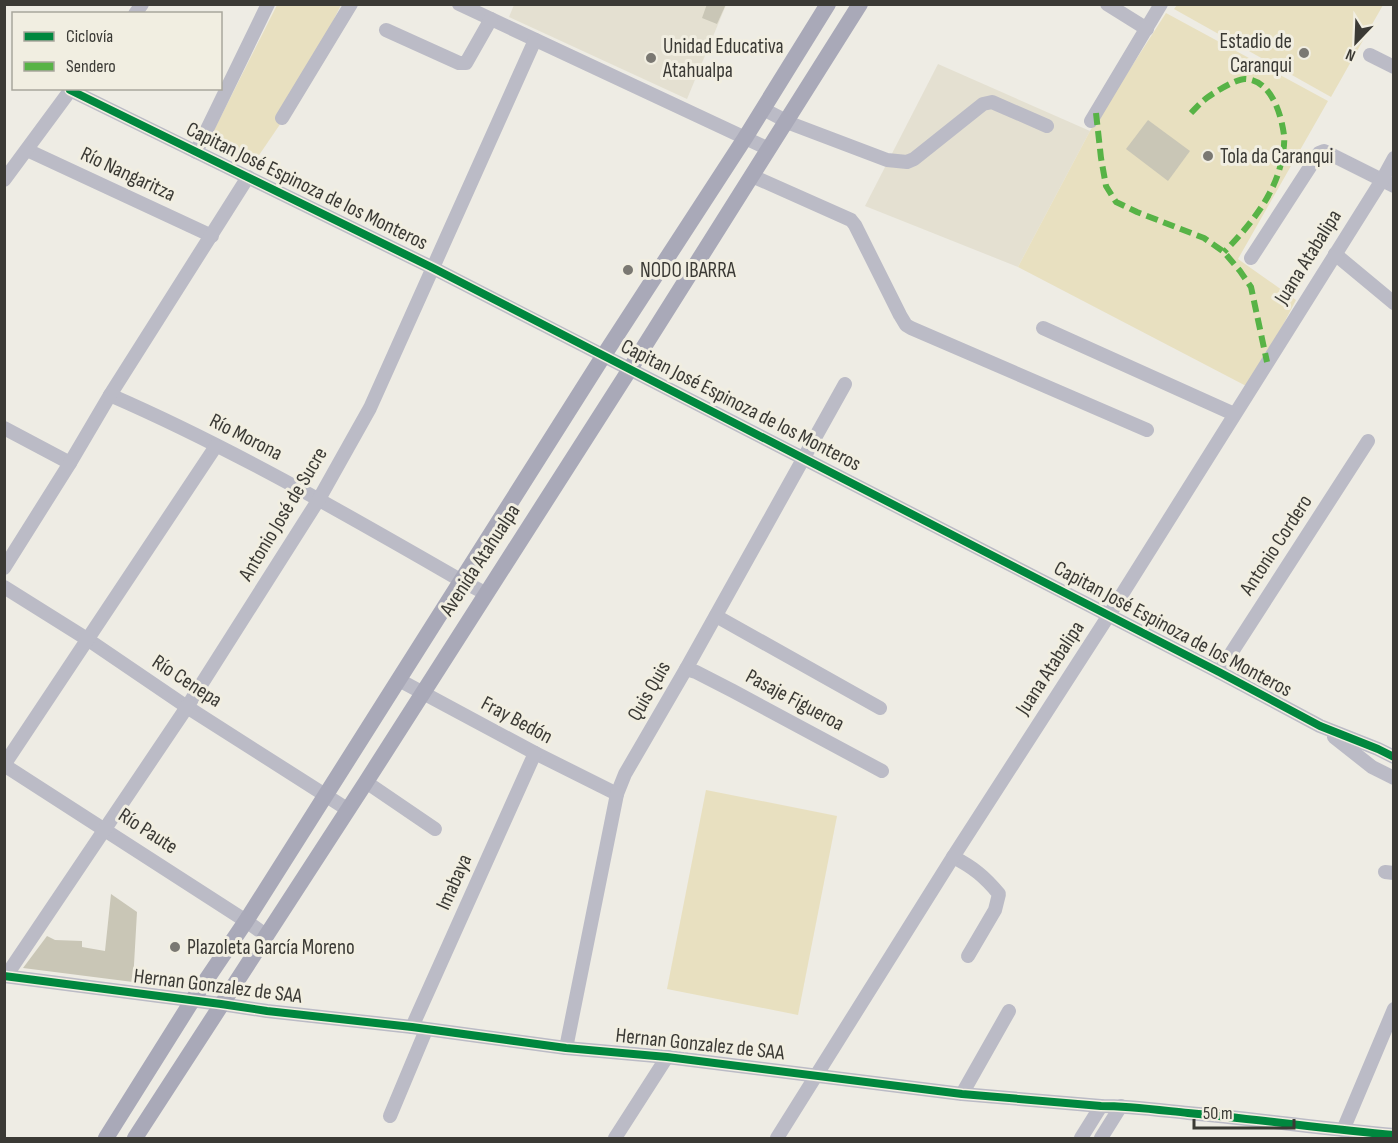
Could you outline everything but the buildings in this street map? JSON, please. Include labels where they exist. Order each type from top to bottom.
[{"type":"main road","name":"Avenida Atahualpa","points":[[106,1138],[604,355],[745,138],[828,4]]},
{"type":"main road","name":"Avenida Atahualpa","points":[[135,1138],[366,782],[860,4]]},
{"type":"street","points":[[196,152],[268,4]]},
{"type":"street","points":[[282,117],[351,4]]},
{"type":"street","points":[[459,4],[769,149]]},
{"type":"street","points":[[1107,4],[1147,29]]},
{"type":"street","points":[[1091,122],[1161,4]]},
{"type":"street","points":[[386,30],[459,63],[466,63],[491,19]]},
{"type":"street","name":"Antonio José de Sucre","points":[[5,976],[187,707],[319,499],[370,408],[535,40]]},
{"type":"street","points":[[1370,55],[1394,66]]},
{"type":"street","points":[[5,179],[70,90]]},
{"type":"street","name":"Capitan José Espinoza de los Monteros","points":[[73,90],[604,355],[1320,726],[1394,757]]},
{"type":"street","points":[[763,109],[785,121],[887,160],[907,162],[914,159],[983,104],[992,102],[1047,126]]},
{"type":"street","name":"Río Nangaritza","points":[[27,150],[212,236]]},
{"type":"street","points":[[1251,258],[1321,151],[1388,183]]},
{"type":"street","name":"Juana Atabalipa","points":[[777,1138],[1335,254],[1388,183],[1394,158]]},
{"type":"street","points":[[752,176],[850,220],[855,225],[906,325],[1147,430]]},
{"type":"street","points":[[4,568],[248,177]]},
{"type":"street","points":[[1335,254],[1394,303]]},
{"type":"street","points":[[1043,328],[1234,414]]},
{"type":"street","name":"Quis Quis","points":[[566,1048],[617,794],[625,774],[845,384]]},
{"type":"street","name":"Río Morona","points":[[110,395],[164,418],[319,499],[486,593]]},
{"type":"street","points":[[4,428],[70,463]]},
{"type":"street","name":"Antonio Cordero","points":[[1219,672],[1368,441]]},
{"type":"street","points":[[4,765],[216,446]]},
{"type":"street","name":"Río Cenepa","points":[[4,588],[87,639],[187,707],[347,809]]},
{"type":"street","points":[[716,616],[880,708]]},
{"type":"street","name":"Pasaje Figueroa","points":[[686,669],[723,686],[882,771]]},
{"type":"street","name":"Fray Bedón","points":[[399,680],[617,794]]},
{"type":"street","name":"Capitan José Espinoza de los Monteros","points":[[1320,726],[1372,767],[1394,778]]},
{"type":"street","name":"Imabaya","points":[[412,1027],[535,753]]},
{"type":"street","name":"Río Paute","points":[[4,765],[106,829],[267,936]]},
{"type":"street","points":[[366,782],[435,829]]},
{"type":"street","points":[[953,857],[987,879],[999,894],[995,910],[968,956]]},
{"type":"street","name":"Hernan Gonzalez de SAA","points":[[5,976],[566,1048],[667,1057],[962,1094],[1121,1106],[1394,1135]]},
{"type":"street","points":[[1342,1130],[1394,1009]]},
{"type":"street","points":[[962,1094],[1009,1011]]},
{"type":"street","points":[[390,1116],[426,1030]]},
{"type":"street","points":[[615,1138],[667,1057]]},
{"type":"street","points":[[1081,1138],[1101,1106]]},
{"type":"street","points":[[1101,1138],[1121,1106]]},
{"type":"shaded area","name":"Estadio de Caranqui","points":[[1383,4],[1331,97],[1174,9],[1177,5]]},
{"type":"shaded area","points":[[277,5],[341,5],[285,117],[251,167],[207,144]]},
{"type":"shaded area","name":"Unidad Educativa Atahualpa","points":[[514,5],[726,5],[687,99],[509,17]]},
{"type":"shaded area","points":[[1166,13],[1328,101],[1238,259],[1296,300],[1250,388],[1018,267],[1090,131]]},
{"type":"shaded area","points":[[938,64],[1090,131],[1018,267],[865,206]]},
{"type":"shaded area","points":[[706,790],[837,816],[798,1015],[667,989]]},
{"type":"marked path","points":[[1191,113],[1215,92],[1231,83],[1245,79],[1262,85],[1268,91],[1283,126],[1283,152],[1273,187],[1251,222],[1224,252]]},
{"type":"marked path","points":[[1096,113],[1106,186],[1116,202],[1204,238],[1224,252],[1251,287],[1267,362]]},
{"type":"cycle path","points":[[70,90],[433,268],[1320,726],[1394,757]]},
{"type":"cycle path","points":[[4,976],[566,1048],[667,1057],[962,1094],[1144,1108],[1394,1135]]},
{"type":"place","name":"Estadio de Caranqui","points":[[1304,53]]},
{"type":"place","name":"Unidad Educativa Atahualpa","points":[[651,58]]},
{"type":"place","name":"Tola da Caranqui","points":[[1208,156]]},
{"type":"place","name":"NODO IBARRA","points":[[628,270]]},
{"type":"place","name":"Plazoleta García Moreno","points":[[175,947]]}]
